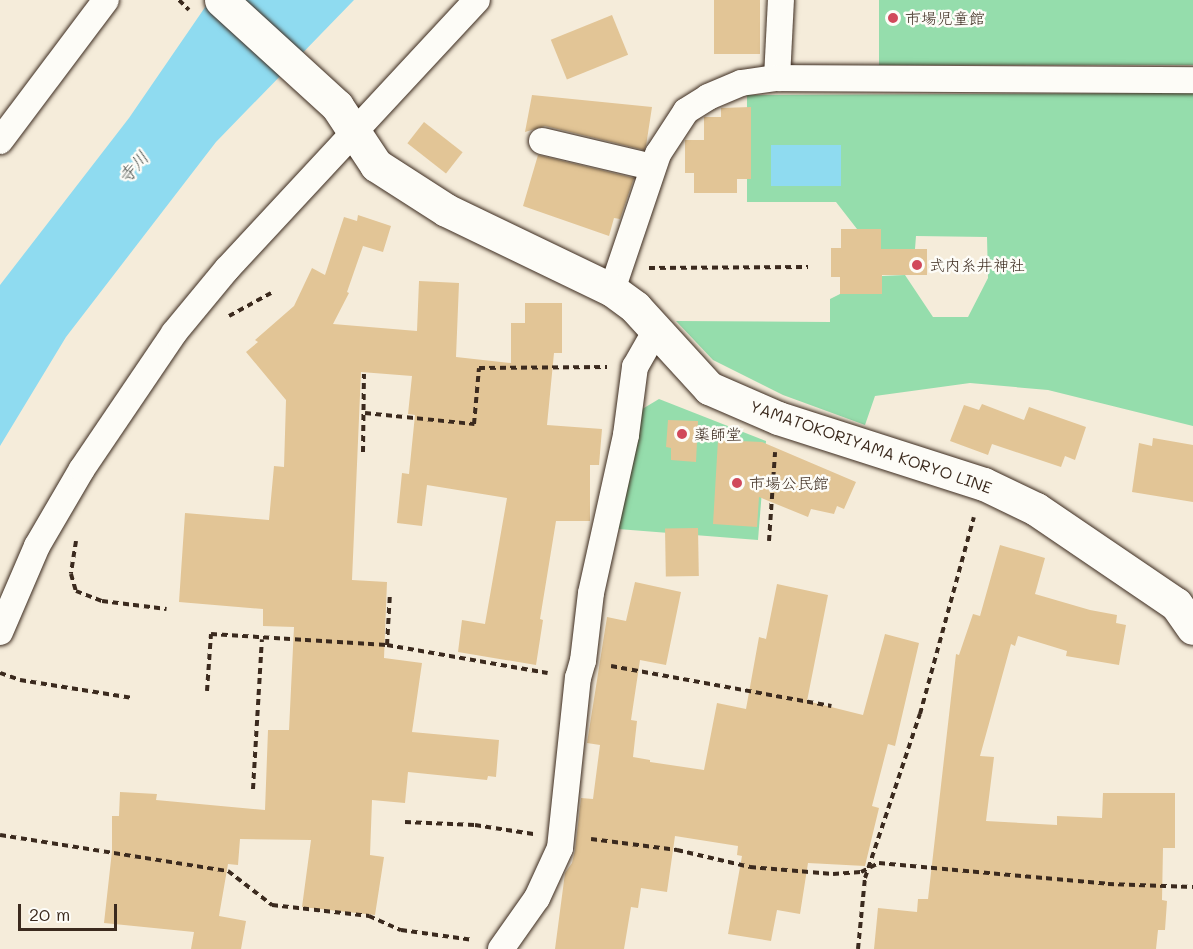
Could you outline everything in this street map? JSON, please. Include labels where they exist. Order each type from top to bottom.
[{"type":"main road","name":"YAMATOKORIYAMA KORYO LINE","points":[[221,0],[337,106],[376,165],[446,210],[615,279],[635,307],[709,388],[778,418],[984,484],[1035,509],[1176,604],[1193,626]]},
{"type":"street","points":[[0,141],[106,0]]},
{"type":"street","points":[[0,632],[38,546],[82,469],[174,333],[227,269],[477,0]]},
{"type":"street","points":[[777,78],[781,0]]},
{"type":"street","points":[[615,279],[652,167],[686,111],[708,97],[741,83],[777,78],[1193,80]]},
{"type":"street","points":[[542,141],[652,167]]},
{"type":"street","points":[[502,947],[537,898],[560,848],[591,593],[626,435],[635,367],[656,330]]},
{"type":"path","points":[[615,279],[807,267]]},
{"type":"path","points":[[365,413],[474,424],[479,368],[635,367]]},
{"type":"path","points":[[363,452],[364,374]]},
{"type":"path","points":[[769,541],[778,418]]},
{"type":"path","points":[[858,949],[866,878],[920,714],[984,484]]},
{"type":"path","points":[[77,540],[71,574],[75,591],[102,601],[167,609]]},
{"type":"path","points":[[387,645],[390,593]]},
{"type":"path","points":[[207,691],[211,634],[262,639],[387,645],[831,706]]},
{"type":"path","points":[[253,789],[262,639]]},
{"type":"path","points":[[0,673],[20,680],[133,698]]},
{"type":"path","points":[[405,822],[475,825],[677,850],[750,867],[833,874],[861,873],[879,863],[1108,884],[1193,887]]},
{"type":"path","points":[[0,835],[228,871],[272,905],[369,916],[401,930],[502,947]]},
{"type":"green space","points":[[879,0],[1193,0],[1193,65],[879,65]]},
{"type":"green space","name":"式内糸井神社","points":[[1193,93],[1193,426],[1048,390],[970,383],[875,396],[865,425],[783,395],[713,360],[676,321],[830,322],[830,299],[840,294],[882,294],[882,276],[905,275],[933,317],[968,317],[988,278],[987,237],[916,236],[915,249],[881,249],[881,229],[857,229],[836,202],[747,202],[747,95]]},
{"type":"green space","points":[[659,399],[766,441],[758,540],[618,529],[634,414]]},
{"type":"water","name":"寺川","points":[[210,0],[354,0],[216,142],[66,337],[0,446],[0,285],[129,118]]},
{"type":"water","points":[[771,145],[841,145],[841,186],[771,186]]},
{"type":"building","points":[[714,0],[760,0],[760,54],[714,54]]},
{"type":"building","points":[[612,15],[628,55],[567,80],[551,40]]},
{"type":"building","points":[[532,95],[652,107],[646,146],[644,150],[545,126],[525,132]]},
{"type":"building","points":[[751,107],[751,179],[737,179],[737,193],[694,193],[694,173],[685,173],[685,140],[704,140],[704,117],[721,117],[721,108]]},
{"type":"building","points":[[424,122],[463,152],[446,173],[407,143]]},
{"type":"building","points":[[538,155],[634,178],[620,219],[614,218],[609,236],[523,206]]},
{"type":"building","points":[[358,215],[391,226],[383,252],[363,246],[347,292],[349,293],[333,324],[417,331],[419,281],[459,283],[456,357],[511,363],[511,323],[525,323],[525,303],[562,303],[562,353],[554,353],[547,425],[602,429],[599,465],[590,465],[590,521],[556,521],[540,619],[543,620],[536,665],[458,652],[462,620],[485,624],[507,498],[427,485],[422,526],[397,523],[402,473],[409,474],[415,415],[408,414],[412,376],[361,372],[352,580],[387,582],[384,658],[422,663],[412,732],[499,740],[496,777],[488,776],[487,780],[408,772],[405,803],[372,800],[370,855],[384,857],[375,915],[302,907],[311,840],[240,839],[238,865],[228,864],[219,916],[246,921],[241,949],[191,949],[194,932],[104,923],[112,851],[112,816],[119,816],[120,792],[157,794],[156,800],[265,810],[268,730],[289,730],[294,627],[263,626],[263,609],[179,602],[185,513],[269,520],[274,466],[284,467],[286,400],[246,352],[258,342],[255,340],[294,306],[312,268],[325,275],[344,217],[357,221]]},
{"type":"building","points":[[841,229],[881,229],[881,249],[927,249],[927,275],[882,275],[882,294],[840,294],[840,277],[831,277],[831,248],[841,248]]},
{"type":"building","points":[[982,404],[1024,420],[1029,407],[1086,427],[1075,460],[1065,456],[1061,467],[992,444],[988,455],[950,441],[964,405],[979,410]]},
{"type":"building","name":"薬師堂","points":[[668,420],[698,421],[696,462],[671,460],[671,448],[666,447]]},
{"type":"building","points":[[1153,438],[1193,445],[1193,502],[1132,492],[1139,443],[1152,446]]},
{"type":"building","points":[[718,440],[762,442],[856,482],[844,509],[837,506],[834,514],[811,509],[808,517],[759,497],[757,527],[713,524]]},
{"type":"building","points":[[698,528],[699,576],[666,577],[665,529]]},
{"type":"building","points":[[1000,545],[1045,558],[1035,594],[1090,610],[1117,615],[1116,623],[1126,625],[1119,665],[1066,656],[1067,651],[1018,636],[1015,646],[1011,644],[980,756],[994,757],[986,821],[1057,825],[1057,816],[1102,818],[1103,793],[1175,793],[1175,848],[1163,848],[1162,900],[1167,901],[1165,930],[1158,930],[1156,949],[874,949],[878,908],[917,912],[918,899],[928,899],[956,654],[959,655],[973,614],[980,616]]},
{"type":"building","points":[[635,582],[681,592],[666,665],[640,660],[631,720],[637,721],[633,757],[650,760],[650,762],[704,770],[717,703],[746,709],[759,637],[766,639],[777,584],[828,595],[807,701],[863,715],[885,634],[919,643],[895,746],[888,744],[872,806],[879,808],[865,866],[808,863],[800,914],[777,910],[771,941],[728,934],[742,856],[737,855],[738,846],[675,836],[667,892],[641,888],[638,908],[631,907],[624,949],[555,949],[565,873],[572,863],[575,850],[581,798],[593,799],[600,745],[587,743],[607,617],[626,621]]},
{"type":"place","name":"市場児童館","points":[[893,18]]},
{"type":"place","name":"式内糸井神社","points":[[917,265]]},
{"type":"place","name":"薬師堂","points":[[682,434]]},
{"type":"place","name":"市場公民館","points":[[737,483]]}]
